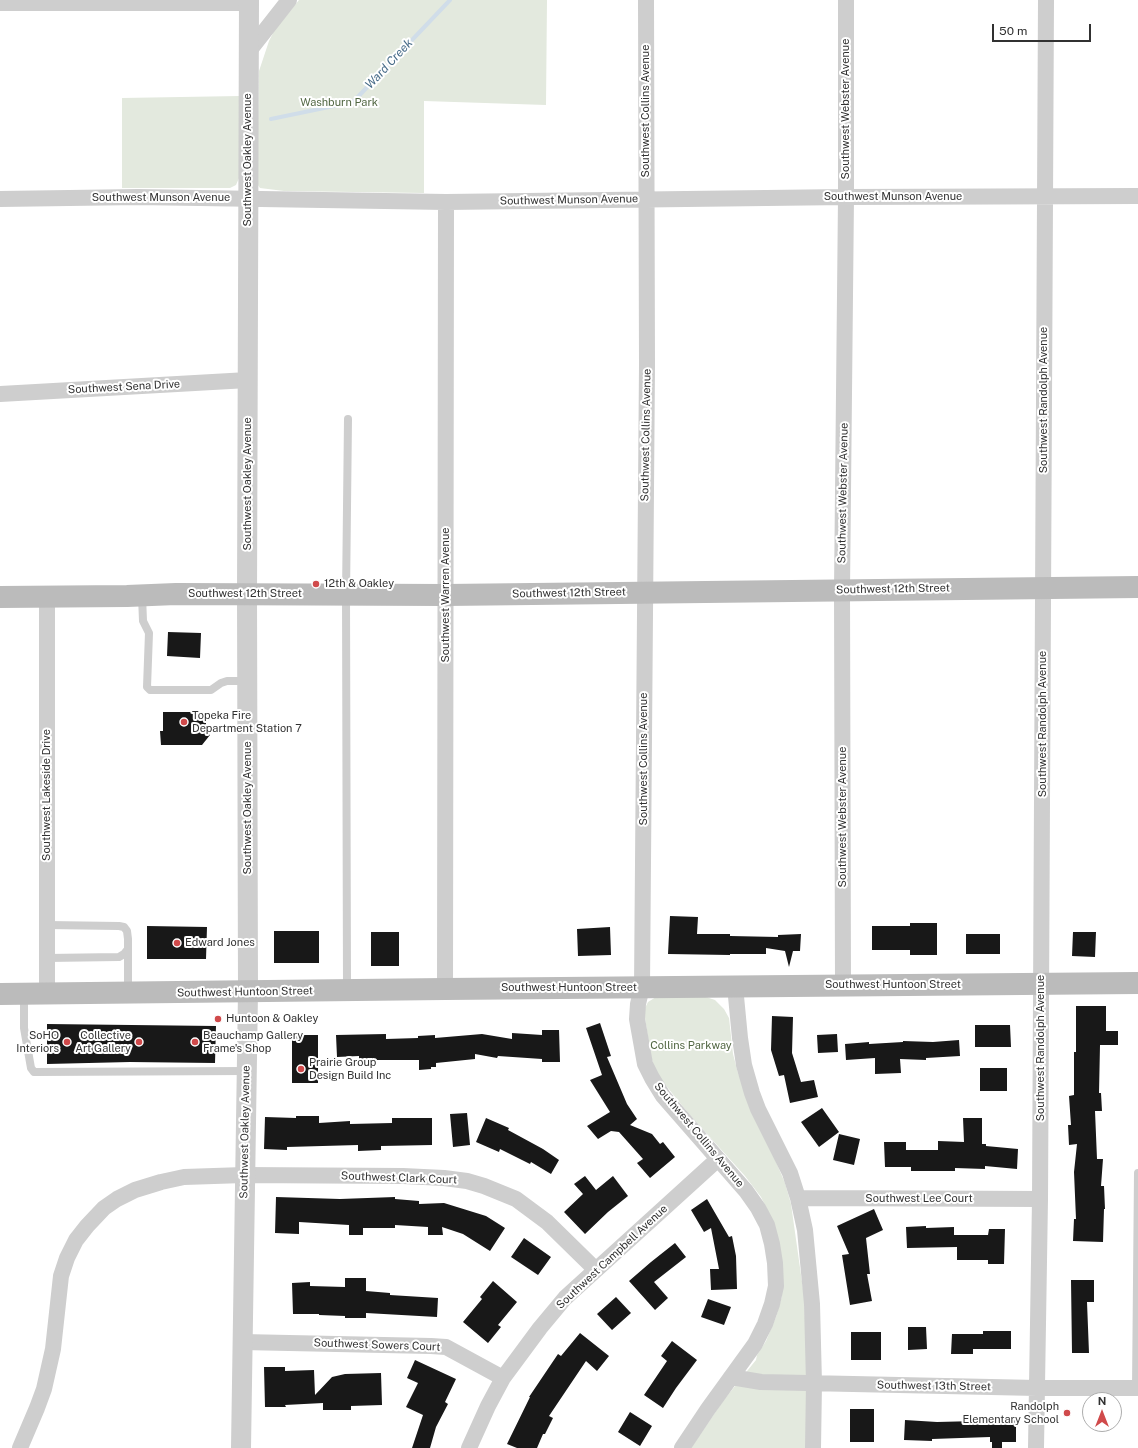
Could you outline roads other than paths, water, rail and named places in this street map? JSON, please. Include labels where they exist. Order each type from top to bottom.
[{"type":"main road","name":"Southwest 12th Street","points":[[0,597],[1138,587]]},
{"type":"main road","name":"Southwest Huntoon Street","points":[[0,994],[1138,983]]},
{"type":"street","points":[[249,51],[289,0]]},
{"type":"street","name":"Southwest Collins Avenue","points":[[646,0],[647,198],[642,987],[638,1004],[637,1019],[645,1064],[663,1096],[746,1191],[758,1208],[767,1225],[775,1263],[776,1286],[766,1324],[754,1344],[682,1448]]},
{"type":"street","name":"Southwest Webster Avenue","points":[[843,986],[842,590],[846,196],[846,0]]},
{"type":"street","name":"Southwest Randolph Avenue","points":[[1036,1448],[1042,984],[1046,0]]},
{"type":"street","points":[[0,3],[249,2]]},
{"type":"street","name":"Southwest Oakley Avenue","points":[[241,1448],[244,1174],[248,992],[247,594],[249,2]]},
{"type":"street","name":"Southwest Munson Avenue","points":[[0,199],[138,197],[446,202],[846,196],[1138,196]]},
{"type":"street","name":"Southwest Warren Avenue","points":[[444,989],[446,202]]},
{"type":"street","name":"Southwest Sena Drive","points":[[0,394],[248,380]]},
{"type":"street","name":"Southwest Lakeside Drive","points":[[47,597],[47,994]]},
{"type":"street","points":[[734,986],[744,1065],[752,1093],[758,1109],[790,1173],[798,1198],[805,1230],[812,1304],[814,1384],[813,1448]]},
{"type":"street","name":"Southwest Campbell Avenue","points":[[469,1448],[488,1406],[503,1378],[540,1328],[565,1298],[718,1158]]},
{"type":"street","name":"Southwest Clark Court","points":[[20,1448],[38,1408],[45,1381],[52,1349],[61,1276],[67,1258],[76,1240],[86,1226],[104,1208],[134,1190],[184,1177],[244,1174],[403,1176],[467,1181],[516,1199],[547,1222],[596,1270]]},
{"type":"street","name":"Southwest Lee Court","points":[[798,1198],[1040,1200]]},
{"type":"street","name":"Southwest Sowers Court","points":[[242,1342],[446,1347],[503,1378]]},
{"type":"street","name":"Southwest 13th Street","points":[[731,1377],[761,1382],[814,1384],[1037,1388],[1137,1388]]},
{"type":"lane","points":[[347,990],[346,595],[348,420]]},
{"type":"lane","points":[[142,595],[142,616],[149,633],[147,687],[150,690],[211,690],[227,681],[247,681]]},
{"type":"lane","points":[[47,925],[124,927],[127,931],[128,939],[128,993]]},
{"type":"lane","points":[[47,958],[119,957],[128,949]]},
{"type":"lane","points":[[24,994],[24,1028],[31,1068],[34,1072],[246,1071]]},
{"type":"lane","points":[[1137,1388],[1138,1173]]},
{"type":"waterway","name":"Ward Creek","points":[[271,119],[353,102],[450,0]]},
{"type":"place","name":"12th & Oakley","points":[[316,584]]},
{"type":"place","name":"Topeka Fire Department Station 7","points":[[184,722]]},
{"type":"place","name":"Edward Jones","points":[[177,943]]},
{"type":"place","name":"Huntoon & Oakley","points":[[218,1019]]},
{"type":"place","name":"SoHO Interiors","points":[[67,1042]]},
{"type":"place","name":"Collective Art Gallery","points":[[139,1042]]},
{"type":"place","name":"Beauchamp Gallery Frame's Shop","points":[[195,1042]]},
{"type":"place","name":"Prairie Group Design Build Inc","points":[[301,1069]]},
{"type":"place","name":"Randolph Elementary School","points":[[1067,1413]]},
{"type":"park label","name":"Washburn Park","points":[[339,103]]},
{"type":"park label","name":"Collins Parkway","points":[[691,1046]]}]
